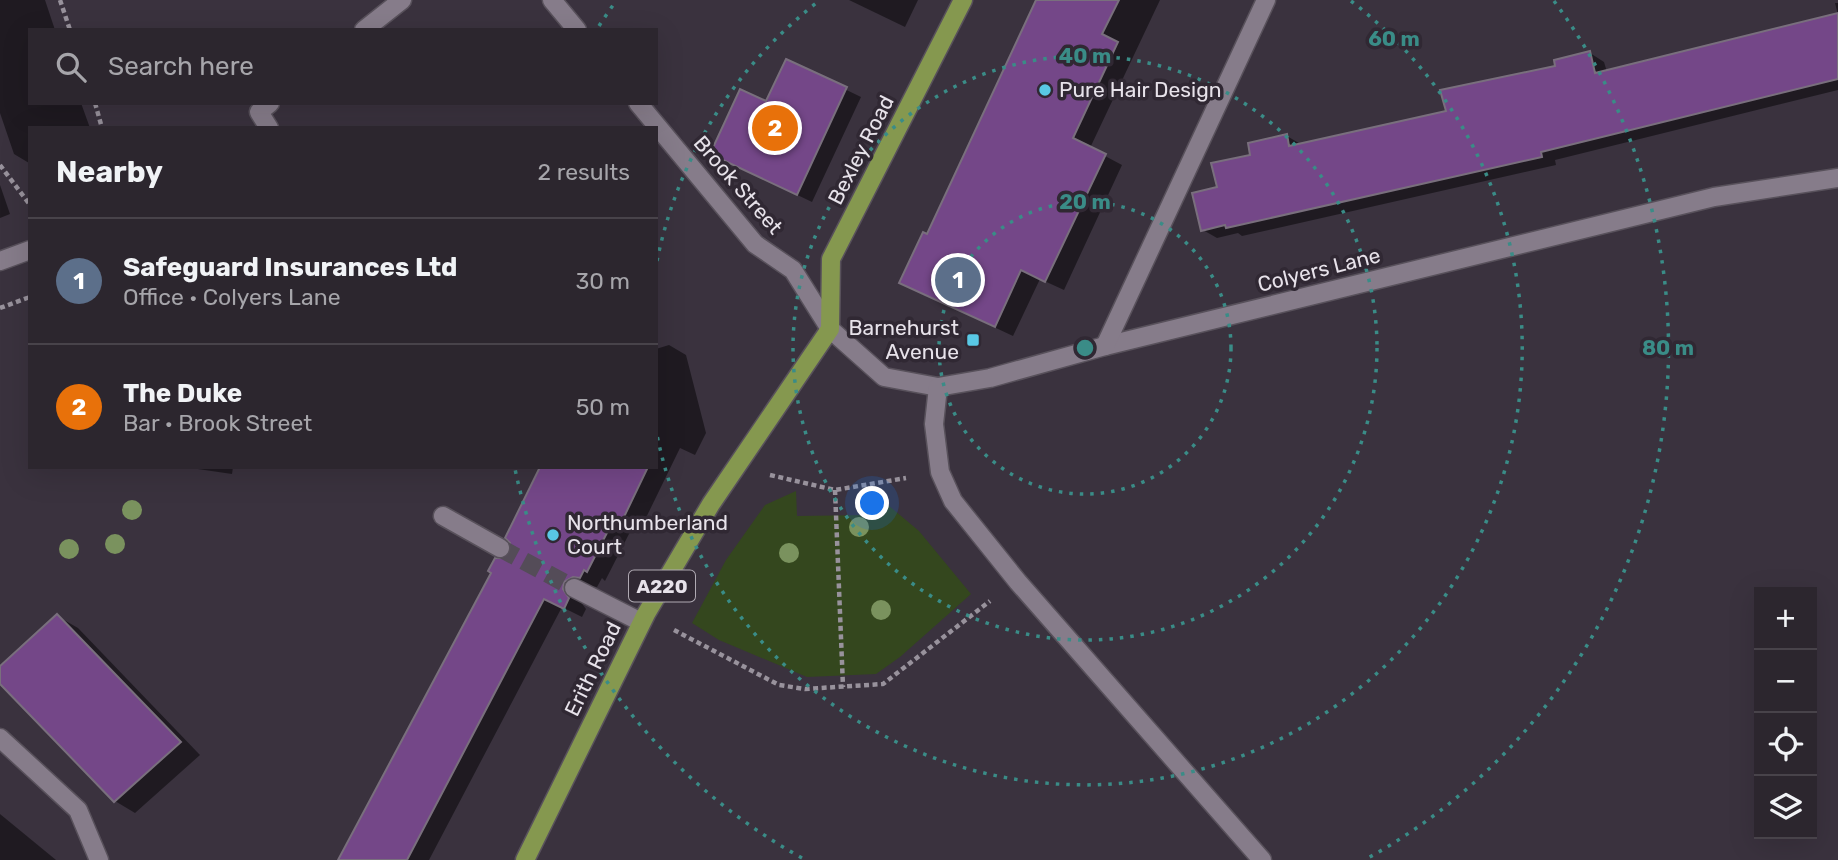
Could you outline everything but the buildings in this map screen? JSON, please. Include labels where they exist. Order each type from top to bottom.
[{"type":"main road","name":"Bexley Road","points":[[830,329],[831,259],[963,0]]},
{"type":"main road","name":"Erith Road","points":[[528,859],[643,618],[711,504],[830,329]]},
{"type":"street","points":[[366,28],[401,0]]},
{"type":"street","points":[[552,0],[574,28]]},
{"type":"street","points":[[1105,346],[1266,0]]},
{"type":"street","points":[[268,105],[259,112],[268,126]]},
{"type":"street","name":"Brook Street","points":[[640,105],[657,126]]},
{"type":"street","name":"Brook Street","points":[[658,127],[755,244],[793,270],[830,329]]},
{"type":"street","name":"Colyers Lane","points":[[830,329],[884,377],[938,387],[990,378],[1105,346],[1714,197],[1838,178]]},
{"type":"street","points":[[0,261],[28,251]]},
{"type":"street","points":[[938,387],[934,424],[940,472],[953,501],[1018,582],[1262,860]]},
{"type":"street","points":[[443,516],[500,548]]},
{"type":"street","points":[[574,588],[643,618]]},
{"type":"street","points":[[0,737],[78,810],[99,860]]},
{"type":"path","points":[[60,0],[69,28]]},
{"type":"path","points":[[96,105],[101,126]]},
{"type":"path","points":[[0,165],[28,202]]},
{"type":"path","points":[[0,308],[28,298]]},
{"type":"path","points":[[743,457],[770,475],[835,490],[940,472]]},
{"type":"path","points":[[835,490],[843,687]]},
{"type":"path","points":[[643,618],[779,685],[805,689],[883,684],[983,606]]},
{"type":"green space","points":[[870,490],[919,531],[971,594],[900,657],[876,674],[807,677],[719,640],[692,623],[726,560],[765,505],[796,491],[797,516],[870,515]]},
{"type":"tunnel","points":[[500,548],[574,588]]},
{"type":"place","name":"Pure Hair Design","points":[[1045,90]]},
{"type":"place","name":"The Duke","points":[[775,128]]},
{"type":"place","name":"Safeguard Insurances Ltd","points":[[958,280]]},
{"type":"place","name":"Barnehurst Avenue","points":[[973,340]]},
{"type":"place","name":"Northumberland Court","points":[[553,535]]}]
